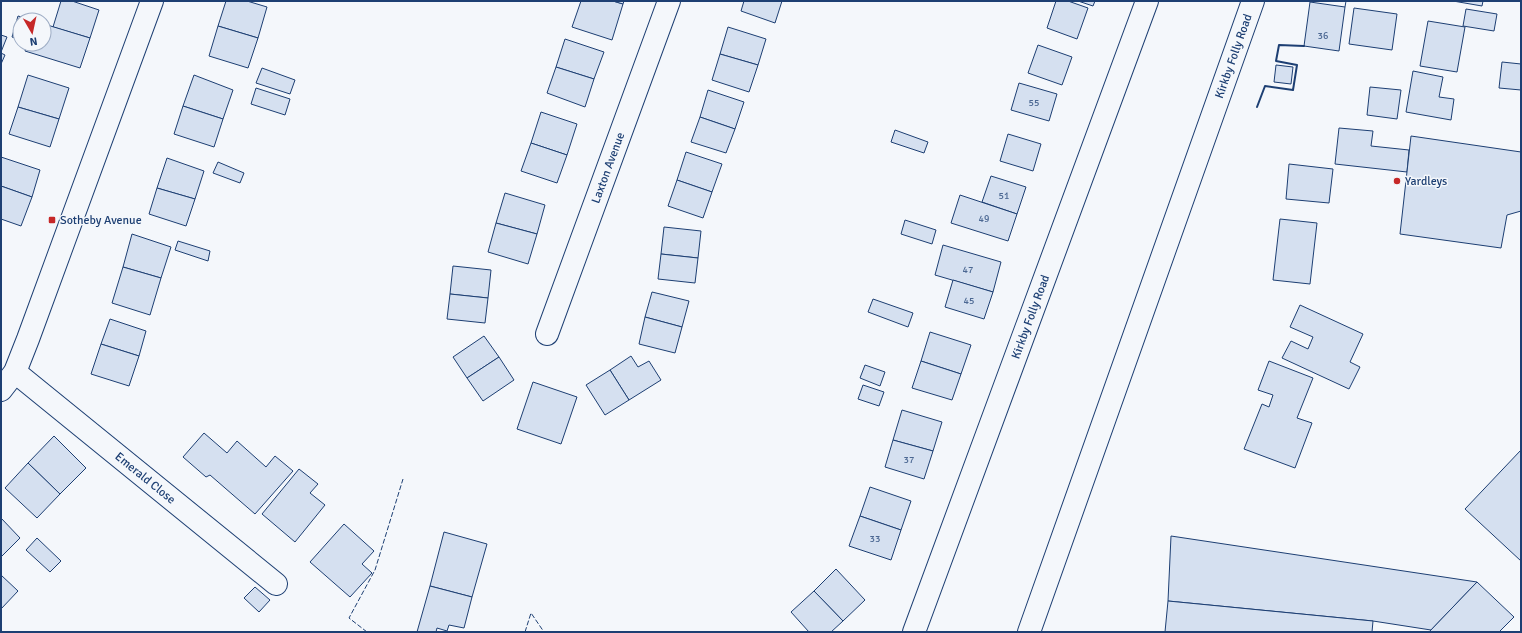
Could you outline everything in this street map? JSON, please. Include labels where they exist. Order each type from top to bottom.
[{"type":"street","points":[[1,390],[15,372],[28,339],[152,1]]},
{"type":"street","name":"Laxton Avenue","points":[[547,334],[669,1]]},
{"type":"street","name":"Kirkby Folly Road","points":[[914,632],[1147,1]]},
{"type":"street","name":"Kirkby Folly Road","points":[[1029,632],[1253,1]]},
{"type":"street","name":"Emerald Close","points":[[15,372],[276,584]]},
{"type":"building","points":[[61,1],[72,1],[99,10],[90,38],[53,27]]},
{"type":"building","points":[[226,1],[247,1],[267,7],[258,38],[218,26]]},
{"type":"building","points":[[581,1],[613,1],[623,4],[612,40],[572,27]]},
{"type":"building","points":[[613,1],[624,1],[623,4]]},
{"type":"building","points":[[744,1],[782,1],[775,23],[741,11]]},
{"type":"building","points":[[1056,1],[1068,1],[1088,8],[1077,39],[1047,28]]},
{"type":"building","points":[[1078,1],[1095,1],[1093,6]]},
{"type":"building","points":[[1453,1],[1483,1],[1482,6]]},
{"type":"building","points":[[1310,2],[1345,7],[1339,51],[1304,46]]},
{"type":"building","points":[[1354,8],[1397,14],[1392,50],[1349,44]]},
{"type":"building","points":[[1466,9],[1497,14],[1494,31],[1463,26]]},
{"type":"building","points":[[1428,21],[1465,27],[1457,72],[1420,66]]},
{"type":"building","points":[[52,26],[90,38],[80,68],[28,52],[52,52]]},
{"type":"building","points":[[218,26],[258,38],[248,68],[209,56]]},
{"type":"building","points":[[728,27],[766,39],[758,65],[720,54]]},
{"type":"building","points":[[1,35],[7,37],[1,52]]},
{"type":"building","points":[[565,39],[604,52],[594,79],[556,67]]},
{"type":"building","points":[[1038,45],[1072,57],[1062,85],[1028,73]]},
{"type":"building","points":[[1,53],[5,55],[1,64]]},
{"type":"building","points":[[720,54],[758,65],[749,92],[712,80]]},
{"type":"building","points":[[1502,62],[1521,64],[1521,90],[1499,88]]},
{"type":"building","points":[[1276,65],[1293,67],[1291,84],[1274,82]]},
{"type":"building","points":[[556,67],[594,79],[585,107],[547,93]]},
{"type":"building","points":[[262,68],[295,80],[290,94],[256,83]]},
{"type":"building","points":[[1413,71],[1443,77],[1439,97],[1454,99],[1451,120],[1406,112]]},
{"type":"building","points":[[28,75],[69,88],[59,119],[18,107]]},
{"type":"building","points":[[194,75],[233,90],[223,119],[183,106]]},
{"type":"building","points":[[1019,83],[1057,94],[1049,121],[1011,110]]},
{"type":"building","points":[[1370,87],[1401,90],[1397,119],[1367,115]]},
{"type":"building","points":[[256,88],[290,99],[285,115],[251,104]]},
{"type":"building","points":[[708,90],[744,102],[735,129],[700,117]]},
{"type":"building","points":[[183,106],[223,119],[214,147],[174,134]]},
{"type":"building","points":[[18,107],[59,119],[50,147],[9,134]]},
{"type":"building","points":[[541,112],[577,124],[567,155],[531,143]]},
{"type":"building","points":[[700,117],[735,129],[726,153],[691,142]]},
{"type":"building","points":[[1339,128],[1373,131],[1371,146],[1409,150],[1407,172],[1335,164]]},
{"type":"building","points":[[895,130],[928,142],[924,153],[891,142]]},
{"type":"building","points":[[1008,134],[1041,144],[1033,171],[1000,161]]},
{"type":"building","points":[[1411,136],[1521,152],[1521,211],[1507,215],[1501,248],[1400,234]]},
{"type":"building","points":[[531,143],[567,155],[557,183],[521,171]]},
{"type":"building","points":[[686,152],[722,164],[712,192],[677,180]]},
{"type":"building","points":[[1,157],[40,170],[32,197],[1,186]]},
{"type":"building","points":[[167,158],[204,171],[195,199],[157,188]]},
{"type":"building","points":[[218,162],[244,173],[240,183],[213,173]]},
{"type":"building","points":[[1289,164],[1333,169],[1329,203],[1286,199]]},
{"type":"building","points":[[991,176],[1026,187],[1017,214],[982,202]]},
{"type":"building","points":[[677,180],[712,192],[703,218],[668,206]]},
{"type":"building","points":[[1,186],[32,197],[21,226],[1,219]]},
{"type":"building","points":[[157,188],[195,199],[186,226],[149,214]]},
{"type":"building","points":[[505,193],[545,205],[537,234],[496,223]]},
{"type":"building","points":[[960,195],[1017,214],[1008,241],[951,223]]},
{"type":"building","points":[[1280,219],[1317,223],[1310,284],[1273,280]]},
{"type":"building","points":[[905,220],[936,230],[932,244],[901,234]]},
{"type":"building","points":[[496,223],[537,234],[528,264],[488,252]]},
{"type":"building","points":[[664,227],[701,231],[698,258],[661,254]]},
{"type":"building","points":[[132,234],[171,247],[161,278],[123,267]]},
{"type":"building","points":[[178,241],[210,251],[208,261],[175,250]]},
{"type":"building","points":[[943,245],[1001,262],[993,292],[935,275]]},
{"type":"building","points":[[661,254],[698,258],[695,283],[658,279]]},
{"type":"building","points":[[453,266],[491,270],[488,298],[450,294]]},
{"type":"building","points":[[123,267],[161,278],[150,315],[112,303]]},
{"type":"building","points":[[953,280],[993,292],[984,319],[945,307]]},
{"type":"building","points":[[652,292],[689,301],[682,327],[645,317]]},
{"type":"building","points":[[450,294],[488,298],[485,323],[447,319]]},
{"type":"building","points":[[873,299],[913,313],[908,327],[868,312]]},
{"type":"building","points":[[1300,305],[1363,334],[1350,362],[1360,367],[1349,389],[1282,358],[1291,341],[1308,349],[1313,337],[1290,327]]},
{"type":"building","points":[[645,317],[682,327],[675,353],[639,344]]},
{"type":"building","points":[[110,319],[146,331],[139,356],[101,344]]},
{"type":"building","points":[[930,332],[971,345],[961,374],[921,361]]},
{"type":"building","points":[[484,336],[499,357],[467,378],[453,357]]},
{"type":"building","points":[[101,344],[139,356],[129,386],[91,374]]},
{"type":"building","points":[[631,356],[638,367],[649,361],[661,380],[629,400],[610,370]]},
{"type":"building","points":[[499,357],[514,380],[483,401],[467,378]]},
{"type":"building","points":[[921,361],[961,374],[952,400],[912,388]]},
{"type":"building","points":[[1269,361],[1313,378],[1297,418],[1312,423],[1295,468],[1244,449],[1262,404],[1269,407],[1273,395],[1258,390]]},
{"type":"building","points":[[865,365],[885,372],[880,386],[860,378]]},
{"type":"building","points":[[610,370],[629,400],[605,415],[586,385]]},
{"type":"building","points":[[533,382],[577,397],[561,444],[517,429]]},
{"type":"building","points":[[863,385],[884,392],[879,406],[858,399]]},
{"type":"building","points":[[902,410],[942,422],[933,451],[893,440]]},
{"type":"building","points":[[204,433],[227,453],[237,441],[266,467],[275,456],[293,471],[255,514],[210,475],[206,477],[183,457]]},
{"type":"building","points":[[54,436],[86,468],[60,494],[28,463]]},
{"type":"building","points":[[893,440],[933,451],[924,479],[885,467]]},
{"type":"building","points":[[1521,450],[1521,561],[1465,509]]},
{"type":"building","points":[[28,463],[60,494],[37,518],[5,488]]},
{"type":"building","points":[[299,469],[318,484],[310,493],[325,505],[295,542],[262,514]]},
{"type":"building","points":[[870,487],[911,501],[901,530],[860,516]]},
{"type":"building","points":[[860,516],[901,530],[891,560],[849,546]]},
{"type":"building","points":[[1,518],[20,538],[1,557]]},
{"type":"building","points":[[344,524],[374,551],[362,564],[372,573],[350,597],[310,562]]},
{"type":"building","points":[[444,532],[487,544],[472,597],[430,586]]},
{"type":"building","points":[[1171,536],[1477,582],[1431,630],[1373,621],[1168,601]]},
{"type":"building","points":[[37,538],[61,561],[50,572],[26,550]]},
{"type":"building","points":[[836,569],[865,600],[843,621],[814,591]]},
{"type":"building","points":[[1,575],[18,591],[1,609]]},
{"type":"building","points":[[1477,582],[1514,617],[1499,632],[1429,632]]},
{"type":"building","points":[[430,586],[472,597],[464,628],[449,625],[447,631],[437,628],[436,632],[417,632]]},
{"type":"building","points":[[255,587],[270,600],[259,612],[244,598]]},
{"type":"building","points":[[814,591],[843,621],[831,632],[809,632],[791,612]]},
{"type":"building","points":[[1168,601],[1373,621],[1372,632],[1165,632]]},
{"type":"fence","points":[[1345,7],[1346,1]]},
{"type":"fence","points":[[367,632],[349,618],[375,570],[403,479]]},
{"type":"fence","points":[[525,632],[531,613],[544,632]]},
{"type":"wall","points":[[1257,107],[1265,86],[1293,90],[1297,65],[1276,61],[1279,45],[1304,46]]},
{"type":"place","name":"Yardleys","points":[[1397,181]]},
{"type":"place","name":"Sotheby Avenue","points":[[52,220]]}]
